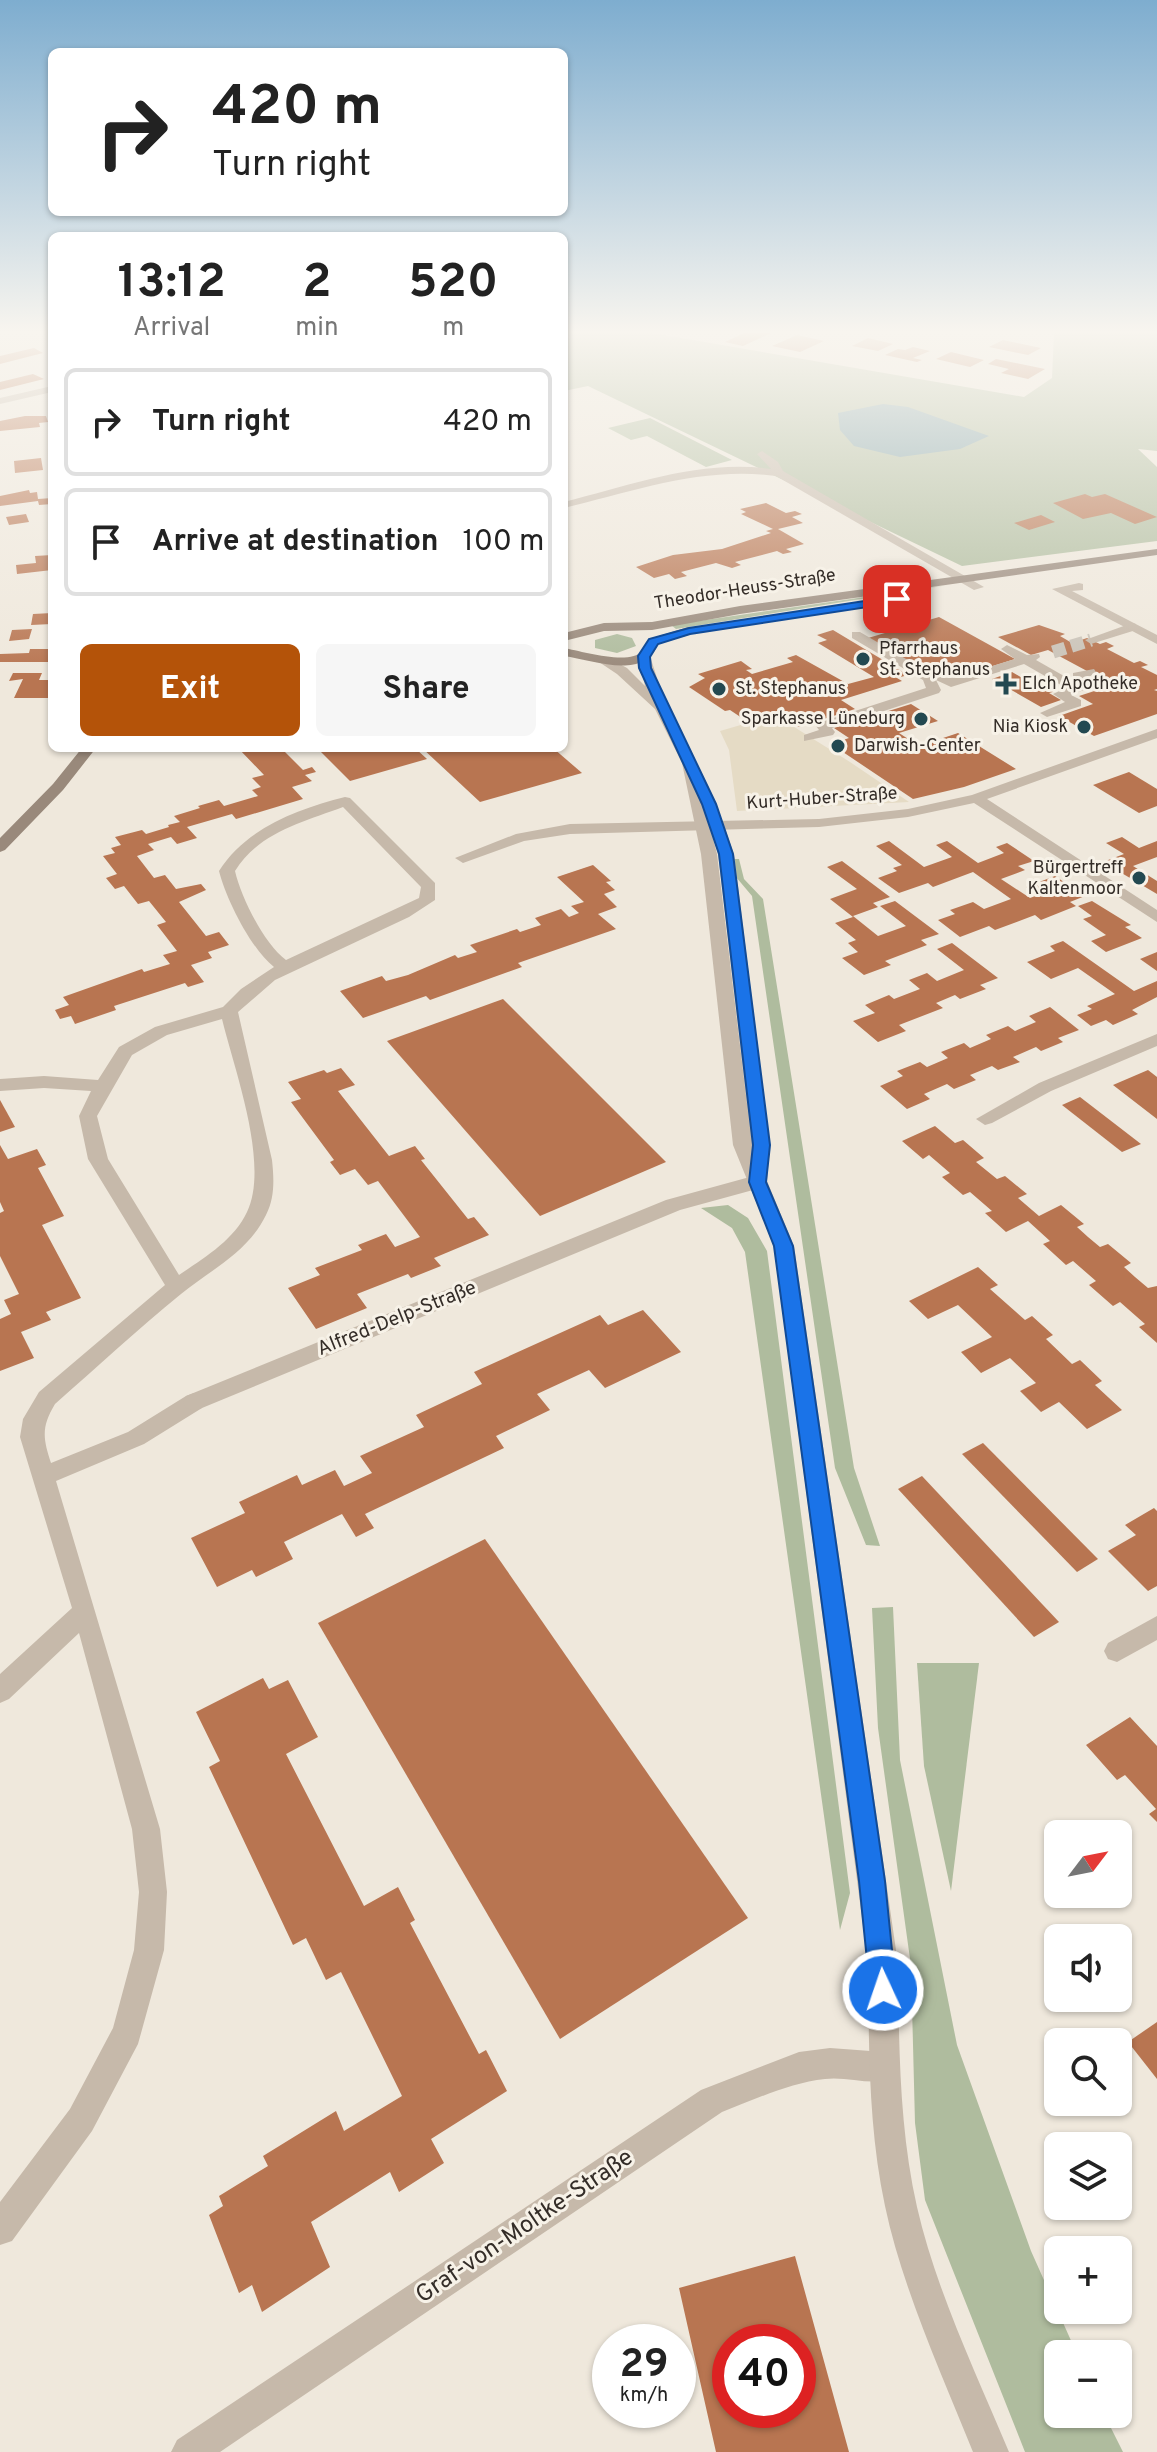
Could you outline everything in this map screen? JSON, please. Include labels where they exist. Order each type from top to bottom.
[{"type":"main road","name":"Theodor-Heuss-Straße","points":[[568,636],[604,627],[625,627],[1157,552]]},
{"type":"main road","name":"Theodor-Heuss-Straße","points":[[653,642],[689,631],[1157,560]]},
{"type":"main road","name":"Theodor-Heuss-Straße","points":[[625,627],[648,635],[653,642]]},
{"type":"main road","points":[[580,653],[575,642],[585,632]]},
{"type":"main road","name":"Theodor-Heuss-Straße","points":[[644,656],[653,642]]},
{"type":"main road","points":[[568,652],[602,660],[624,661],[644,656]]},
{"type":"main road","points":[[0,847],[58,787],[86,752]]},
{"type":"street","points":[[762,454],[779,473]]},
{"type":"street","points":[[568,504],[692,475],[740,469],[779,473],[978,587]]},
{"type":"street","points":[[1079,587],[1058,589],[1157,640]]},
{"type":"street","points":[[1091,640],[1132,627]]},
{"type":"street","points":[[809,738],[828,732],[823,726],[934,690],[928,678],[856,635]]},
{"type":"street","points":[[1007,649],[1030,659],[1077,689]]},
{"type":"street","points":[[644,656],[645,668],[663,711],[689,762],[710,827],[742,1145],[784,1246],[883,1964],[884,2067],[889,2134],[901,2208],[937,2320],[991,2452]]},
{"type":"street","points":[[928,678],[938,675],[951,683],[1030,659]]},
{"type":"street","points":[[602,660],[622,671],[663,711]]},
{"type":"street","points":[[1047,713],[1076,703],[1060,694],[1092,684],[1078,676],[1089,672]]},
{"type":"street","name":"Kurt-Huber-Straße","points":[[463,858],[543,832],[858,820],[976,798],[1157,733]]},
{"type":"street","points":[[976,798],[1157,917]]},
{"type":"street","points":[[176,1287],[98,1159],[88,1116],[125,1051],[161,1031],[229,1011],[240,997],[285,967],[405,914],[427,900],[429,886],[345,801],[266,835],[241,851],[227,871],[230,884],[266,953],[285,967]]},
{"type":"street","points":[[0,2229],[81,2120],[127,2033],[149,1950],[153,1892],[146,1829],[85,1611],[31,1437],[34,1419],[47,1398],[176,1287],[217,1259],[246,1229],[262,1200],[263,1159],[229,1011]]},
{"type":"street","points":[[985,1119],[1045,1087],[1157,1039]]},
{"type":"street","points":[[0,1085],[44,1082],[103,1086]]},
{"type":"street","name":"Alfred-Delp-Straße","points":[[44,1476],[136,1438],[194,1402],[673,1205],[757,1182]]},
{"type":"street","points":[[0,1691],[85,1611]]},
{"type":"street","points":[[1117,1651],[1157,1627]]},
{"type":"street","name":"Graf-von-Moltke-Straße","points":[[189,2452],[712,2101],[799,2067],[830,2063],[884,2067]]},
{"type":"green space","points":[[669,447],[707,447],[732,460],[706,467]]},
{"type":"green space","points":[[716,447],[1157,447],[1157,451],[1138,449],[1157,467],[1157,541],[962,566]]},
{"type":"green space","points":[[948,585],[676,629],[671,625]]},
{"type":"green space","points":[[617,634],[632,638],[636,646],[617,653],[595,648],[595,640]]},
{"type":"green space","points":[[733,859],[739,859],[744,879],[763,899],[854,1468],[880,1546],[866,1545],[835,1468],[752,896],[736,877]]},
{"type":"green space","points":[[728,1205],[748,1218],[767,1251],[850,1893],[840,1930],[745,1252],[732,1228],[701,1208]]},
{"type":"green space","points":[[893,1607],[900,1760],[957,2045],[1044,2280],[1044,2324],[1064,2324],[1071,2340],[1044,2340],[1044,2428],[1111,2428],[1123,2452],[1025,2452],[925,2200],[915,2123],[911,1966],[878,1728],[872,1608]]},
{"type":"green space","points":[[917,1663],[979,1663],[951,1891],[924,1766]]},
{"type":"shaded area","points":[[775,715],[909,802],[737,811],[729,750],[720,731]]},
{"type":"water","points":[[860,447],[964,447],[960,449],[900,457]]},
{"type":"building","points":[[41,458],[43,470],[15,473],[14,461]]},
{"type":"building","points":[[29,490],[30,493],[37,492],[38,499],[48,498],[48,504],[39,505],[38,501],[0,506],[0,496]]},
{"type":"building","points":[[1085,494],[1092,497],[1105,494],[1157,517],[1135,524],[1111,513],[1083,519],[1053,503]]},
{"type":"building","points":[[766,503],[786,513],[795,511],[802,514],[792,517],[803,523],[778,529],[804,544],[786,549],[792,552],[783,554],[777,551],[735,562],[741,565],[732,568],[716,563],[681,572],[687,576],[675,579],[669,574],[654,578],[636,567],[673,555],[722,549],[771,533],[766,531],[773,529],[741,514],[746,512],[740,509]]},
{"type":"building","points":[[26,514],[29,522],[9,525],[6,517]]},
{"type":"building","points":[[1041,515],[1055,522],[1029,530],[1014,523]]},
{"type":"building","points":[[48,555],[48,570],[17,574],[16,565],[36,563],[35,556]]},
{"type":"building","points":[[48,613],[48,624],[31,625],[33,614]]},
{"type":"building","points":[[939,617],[1015,659],[958,677],[941,668],[926,672],[868,638]]},
{"type":"building","points":[[1039,625],[1065,634],[1060,636],[1072,643],[1087,638],[1100,644],[1106,642],[1114,646],[1107,649],[1134,663],[1140,661],[1148,665],[1141,667],[1157,675],[1157,689],[1154,690],[1157,691],[1157,714],[1094,736],[1059,716],[1093,704],[1079,696],[1113,685],[1048,650],[1031,655],[998,637]]},
{"type":"building","points":[[32,629],[29,639],[9,641],[12,630]]},
{"type":"building","points":[[833,630],[908,675],[897,678],[902,681],[841,700],[855,709],[799,727],[777,716],[775,711],[745,720],[730,710],[725,711],[689,687],[705,678],[698,674],[741,661],[752,669],[746,670],[752,674],[793,662],[787,658],[796,655],[848,684],[874,677],[818,643],[827,640],[817,635]]},
{"type":"building","points":[[30,649],[48,649],[48,662],[0,662],[0,654],[29,653]]},
{"type":"building","points":[[1012,672],[1029,682],[1036,680],[1056,691],[1049,693],[1061,700],[1041,707],[992,679]]},
{"type":"building","points":[[13,673],[42,673],[39,680],[48,680],[48,698],[14,698],[23,679],[9,681]]},
{"type":"building","points":[[911,704],[938,721],[899,733],[919,746],[958,733],[1016,769],[964,787],[913,799],[831,744],[849,738],[834,728]]},
{"type":"building","points":[[242,752],[285,752],[303,770],[312,767],[316,772],[305,775],[312,781],[292,787],[303,799],[236,819],[232,814],[187,827],[197,838],[177,844],[171,837],[148,844],[154,850],[137,856],[154,878],[165,875],[176,889],[201,884],[206,890],[179,902],[206,936],[219,932],[229,945],[208,952],[212,958],[191,965],[204,982],[188,987],[185,983],[114,1006],[116,1010],[75,1024],[71,1016],[60,1019],[55,1010],[69,1005],[63,997],[142,969],[144,972],[170,964],[163,955],[177,951],[157,925],[166,922],[149,901],[138,904],[124,886],[115,889],[106,878],[117,874],[103,856],[115,853],[111,848],[121,845],[115,837],[142,830],[146,834],[169,827],[180,822],[174,816],[200,808],[198,806],[219,800],[224,806],[258,796],[252,790],[261,787],[252,778],[264,775]]},
{"type":"building","points":[[321,752],[419,752],[427,759],[350,781]]},
{"type":"building","points":[[426,752],[558,752],[582,773],[480,802]]},
{"type":"building","points":[[1129,772],[1157,789],[1157,806],[1139,813],[1093,785]]},
{"type":"building","points":[[1122,837],[1139,848],[1157,841],[1157,857],[1133,866],[1157,881],[1157,894],[1103,862],[1124,854],[1106,843]]},
{"type":"building","points":[[889,841],[924,867],[952,857],[936,845],[947,841],[978,863],[1004,853],[996,847],[1007,843],[1034,861],[1018,866],[1025,870],[1001,879],[1030,898],[1038,895],[1026,887],[1055,876],[1085,896],[1070,902],[1076,906],[1041,920],[1035,915],[995,930],[989,926],[960,937],[938,920],[955,914],[950,910],[973,902],[984,909],[1011,899],[973,872],[933,887],[928,883],[899,893],[878,878],[897,871],[893,868],[902,865],[876,846]]},
{"type":"building","points":[[842,861],[890,897],[873,903],[878,907],[853,916],[878,936],[906,926],[880,906],[895,901],[939,934],[921,940],[927,945],[885,961],[891,965],[864,975],[842,958],[858,952],[848,943],[856,940],[835,923],[853,917],[830,899],[857,889],[827,867]]},
{"type":"building","points":[[593,865],[611,881],[606,882],[615,890],[604,894],[617,907],[598,914],[616,929],[518,963],[522,967],[430,1000],[426,996],[363,1018],[340,991],[382,976],[386,981],[408,975],[455,955],[458,958],[477,952],[470,945],[517,929],[520,932],[541,925],[535,918],[561,909],[569,917],[579,913],[571,906],[584,902],[557,877]]},
{"type":"building","points":[[1092,901],[1131,925],[1125,927],[1142,938],[1106,952],[1091,941],[1106,935],[1083,919],[1092,916],[1078,906]]},
{"type":"building","points":[[1063,941],[1134,991],[1157,981],[1157,997],[1132,1010],[1138,1014],[1113,1025],[1106,1020],[1091,1026],[1077,1015],[1092,1009],[1087,1006],[1115,994],[1078,968],[1051,979],[1027,962],[1055,951],[1050,946]]},
{"type":"building","points":[[952,943],[998,978],[980,985],[986,989],[960,999],[955,995],[936,1003],[943,1008],[899,1025],[906,1031],[878,1042],[853,1021],[875,1013],[865,1005],[889,995],[894,999],[920,989],[909,980],[927,973],[937,981],[964,970],[937,949]]},
{"type":"building","points":[[1157,952],[1157,971],[1140,959]]},
{"type":"building","points":[[503,999],[666,1162],[540,1216],[387,1041]]},
{"type":"building","points":[[1050,1007],[1079,1030],[1058,1038],[1063,1042],[1041,1051],[1036,1047],[1013,1057],[1020,1062],[998,1070],[992,1066],[970,1075],[976,1080],[954,1089],[947,1084],[924,1094],[930,1099],[907,1109],[880,1086],[903,1076],[897,1071],[920,1062],[927,1067],[948,1058],[941,1052],[964,1043],[970,1048],[991,1039],[986,1035],[1008,1026],[1015,1031],[1036,1022],[1029,1016]]},
{"type":"building","points":[[341,1068],[355,1085],[338,1091],[389,1156],[415,1146],[425,1159],[421,1160],[468,1219],[474,1217],[489,1235],[434,1258],[441,1266],[411,1278],[408,1274],[357,1294],[367,1308],[316,1329],[288,1288],[320,1275],[315,1268],[362,1250],[358,1245],[386,1234],[395,1247],[420,1237],[378,1181],[368,1185],[355,1169],[340,1175],[330,1162],[334,1160],[291,1102],[301,1099],[288,1082],[324,1070],[327,1073]]},
{"type":"building","points":[[1148,1070],[1157,1077],[1157,1119],[1113,1085]]},
{"type":"building","points":[[1080,1097],[1141,1144],[1122,1152],[1062,1105]]},
{"type":"building","points":[[0,1100],[15,1127],[0,1132]]},
{"type":"building","points":[[935,1126],[955,1143],[963,1140],[984,1158],[976,1162],[997,1179],[1005,1176],[1027,1194],[1018,1198],[1039,1216],[1061,1205],[1084,1224],[1077,1227],[1100,1247],[1108,1244],[1131,1263],[1124,1267],[1148,1288],[1157,1286],[1157,1343],[1139,1327],[1145,1324],[1120,1302],[1113,1306],[1089,1285],[1096,1281],[1073,1261],[1066,1265],[1043,1244],[1050,1241],[1028,1221],[1006,1232],[985,1213],[992,1211],[970,1192],[963,1195],[942,1177],[950,1173],[929,1155],[923,1159],[902,1141]]},
{"type":"building","points":[[0,1145],[8,1159],[37,1149],[46,1165],[38,1168],[64,1216],[42,1225],[81,1298],[46,1312],[51,1320],[21,1332],[34,1358],[0,1371],[0,1319],[11,1314],[4,1300],[19,1294],[0,1256],[0,1213],[4,1211],[0,1202]]},
{"type":"building","points":[[978,1267],[998,1285],[990,1289],[1025,1320],[1032,1316],[1053,1335],[1046,1339],[1072,1364],[1080,1360],[1102,1381],[1095,1385],[1122,1410],[1087,1429],[1059,1402],[1041,1412],[1020,1391],[1036,1383],[1010,1358],[981,1373],[961,1352],[992,1337],[958,1305],[928,1319],[909,1301]]},
{"type":"building","points":[[643,1310],[681,1352],[605,1388],[589,1370],[537,1394],[550,1410],[496,1436],[504,1448],[365,1514],[374,1528],[356,1537],[342,1514],[284,1542],[293,1559],[256,1577],[252,1570],[217,1587],[191,1538],[245,1513],[239,1502],[297,1475],[302,1485],[335,1470],[344,1486],[372,1473],[360,1456],[424,1427],[416,1415],[482,1384],[474,1372],[600,1315],[608,1325]]},
{"type":"building","points":[[983,1443],[1098,1559],[1077,1572],[962,1454]]},
{"type":"building","points":[[922,1476],[1059,1622],[1034,1637],[898,1489]]},
{"type":"building","points":[[1154,1508],[1157,1511],[1157,1586],[1148,1591],[1108,1551],[1136,1535],[1125,1525]]},
{"type":"building","points":[[485,1539],[748,1918],[560,2039],[318,1623]]},
{"type":"building","points":[[263,1678],[269,1689],[288,1680],[318,1737],[286,1754],[364,1906],[398,1887],[415,1920],[410,1923],[479,2054],[486,2050],[507,2091],[431,2139],[444,2163],[399,2192],[390,2172],[311,2222],[330,2267],[262,2312],[252,2285],[239,2293],[209,2215],[223,2206],[219,2196],[268,2166],[263,2156],[336,2111],[344,2131],[402,2096],[341,1972],[326,1980],[306,1938],[293,1945],[209,1767],[220,1761],[196,1712]]},
{"type":"building","points":[[1130,1717],[1157,1746],[1157,1822],[1149,1814],[1156,1809],[1125,1775],[1117,1780],[1086,1745]]},
{"type":"building","points":[[1157,2022],[1157,2079],[1132,2047],[1132,2039]]},
{"type":"building","points":[[795,2256],[814,2324],[712,2324],[712,2428],[816,2428],[816,2332],[849,2452],[716,2452],[696,2363],[696,2324],[687,2324],[679,2288]]},
{"type":"tunnel","points":[[1053,652],[1091,640]]},
{"type":"place","name":"Pfarrhaus St. Stephanus","points":[[863,659]]},
{"type":"place","name":"Elch Apotheke","points":[[1006,684]]},
{"type":"place","name":"St. Stephanus","points":[[719,689]]},
{"type":"place","name":"Sparkasse Lüneburg","points":[[921,719]]},
{"type":"place","name":"Nia Kiosk","points":[[1084,727]]},
{"type":"place","name":"Darwish-Center","points":[[838,746]]},
{"type":"place","name":"Bürgertreff Kaltenmoor","points":[[1139,878]]},
{"type":"route","points":[[883,1990],[883,1964],[872,1881],[823,1547],[784,1246],[757,1182],[761,1145],[726,854],[709,804],[645,668],[644,656],[653,647],[653,642],[675,634],[897,599]]}]
